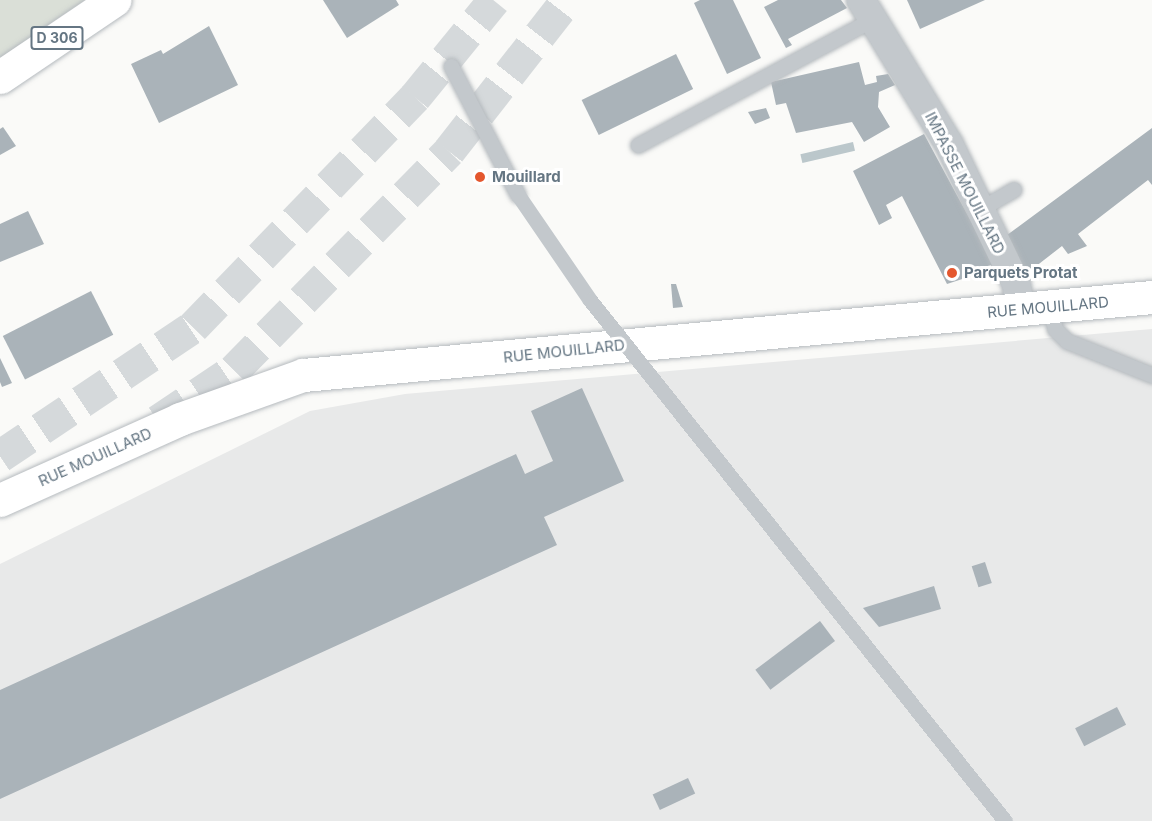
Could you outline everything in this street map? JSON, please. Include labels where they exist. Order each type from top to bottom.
[{"type":"main road","name":"D 306","points":[[0,77],[114,0]]},
{"type":"main road","name":"RUE MOUILLARD","points":[[0,500],[180,419],[303,375],[1152,297]]},
{"type":"street","name":"IMPASSE MOUILLARD","points":[[867,10],[949,144],[1016,283],[1035,308]]},
{"type":"lane","points":[[638,145],[867,10]]},
{"type":"lane","points":[[452,66],[518,195],[590,300],[1005,821]]},
{"type":"lane","points":[[980,209],[1014,189]]},
{"type":"lane","points":[[1035,308],[1067,341],[1104,359],[1152,375]]},
{"type":"shaded area","points":[[0,0],[85,0],[0,58]]},
{"type":"shaded area","points":[[853,142],[855,151],[802,163],[800,154]]},
{"type":"shaded area","points":[[1152,329],[1152,821],[0,821],[0,564],[310,411],[405,394]]},
{"type":"building","points":[[323,0],[396,0],[399,5],[347,38]]},
{"type":"building","points":[[700,0],[733,0],[761,58],[727,74],[694,3]]},
{"type":"building","points":[[778,0],[841,0],[847,8],[788,39],[792,45],[786,48],[764,7]]},
{"type":"building","points":[[907,0],[985,0],[920,29]]},
{"type":"building","points":[[209,26],[238,85],[159,123],[131,64],[161,50],[163,54]]},
{"type":"building","points":[[676,54],[693,89],[599,135],[582,100]]},
{"type":"building","points":[[859,62],[865,85],[877,82],[876,76],[888,74],[895,85],[879,92],[878,107],[890,127],[864,142],[852,122],[796,133],[786,103],[776,105],[771,82]]},
{"type":"building","points":[[766,108],[770,118],[755,124],[748,112]]},
{"type":"building","points":[[3,127],[16,146],[0,155],[0,129]]},
{"type":"building","points":[[1152,128],[1152,185],[1148,180],[1078,234],[1087,246],[1068,254],[1062,246],[1026,274],[1003,238]]},
{"type":"building","points":[[924,134],[996,268],[947,284],[902,196],[886,205],[892,218],[879,225],[853,171]]},
{"type":"building","points":[[28,211],[44,244],[0,262],[0,224]]},
{"type":"building","points":[[671,284],[676,284],[683,307],[673,308]]},
{"type":"building","points":[[91,291],[113,335],[25,380],[3,336]]},
{"type":"building","points":[[0,358],[12,383],[2,387],[0,382]]},
{"type":"building","points":[[582,388],[624,481],[544,517],[557,545],[0,799],[0,690],[516,454],[525,474],[553,461],[531,411]]},
{"type":"building","points":[[985,562],[992,583],[978,587],[972,566]]},
{"type":"building","points":[[934,586],[941,609],[879,627],[863,608]]},
{"type":"building","points":[[820,621],[835,641],[770,690],[755,670]]},
{"type":"building","points":[[1117,707],[1126,725],[1084,746],[1075,728]]},
{"type":"building","points":[[688,778],[695,793],[660,810],[653,794]]},
{"type":"tunnel","points":[[0,456],[193,327],[415,97],[494,0]]},
{"type":"tunnel","points":[[158,421],[234,370],[449,151],[567,0]]},
{"type":"place","name":"Mouillard","points":[[480,177]]},
{"type":"place","name":"Parquets Protat","points":[[952,273]]}]
